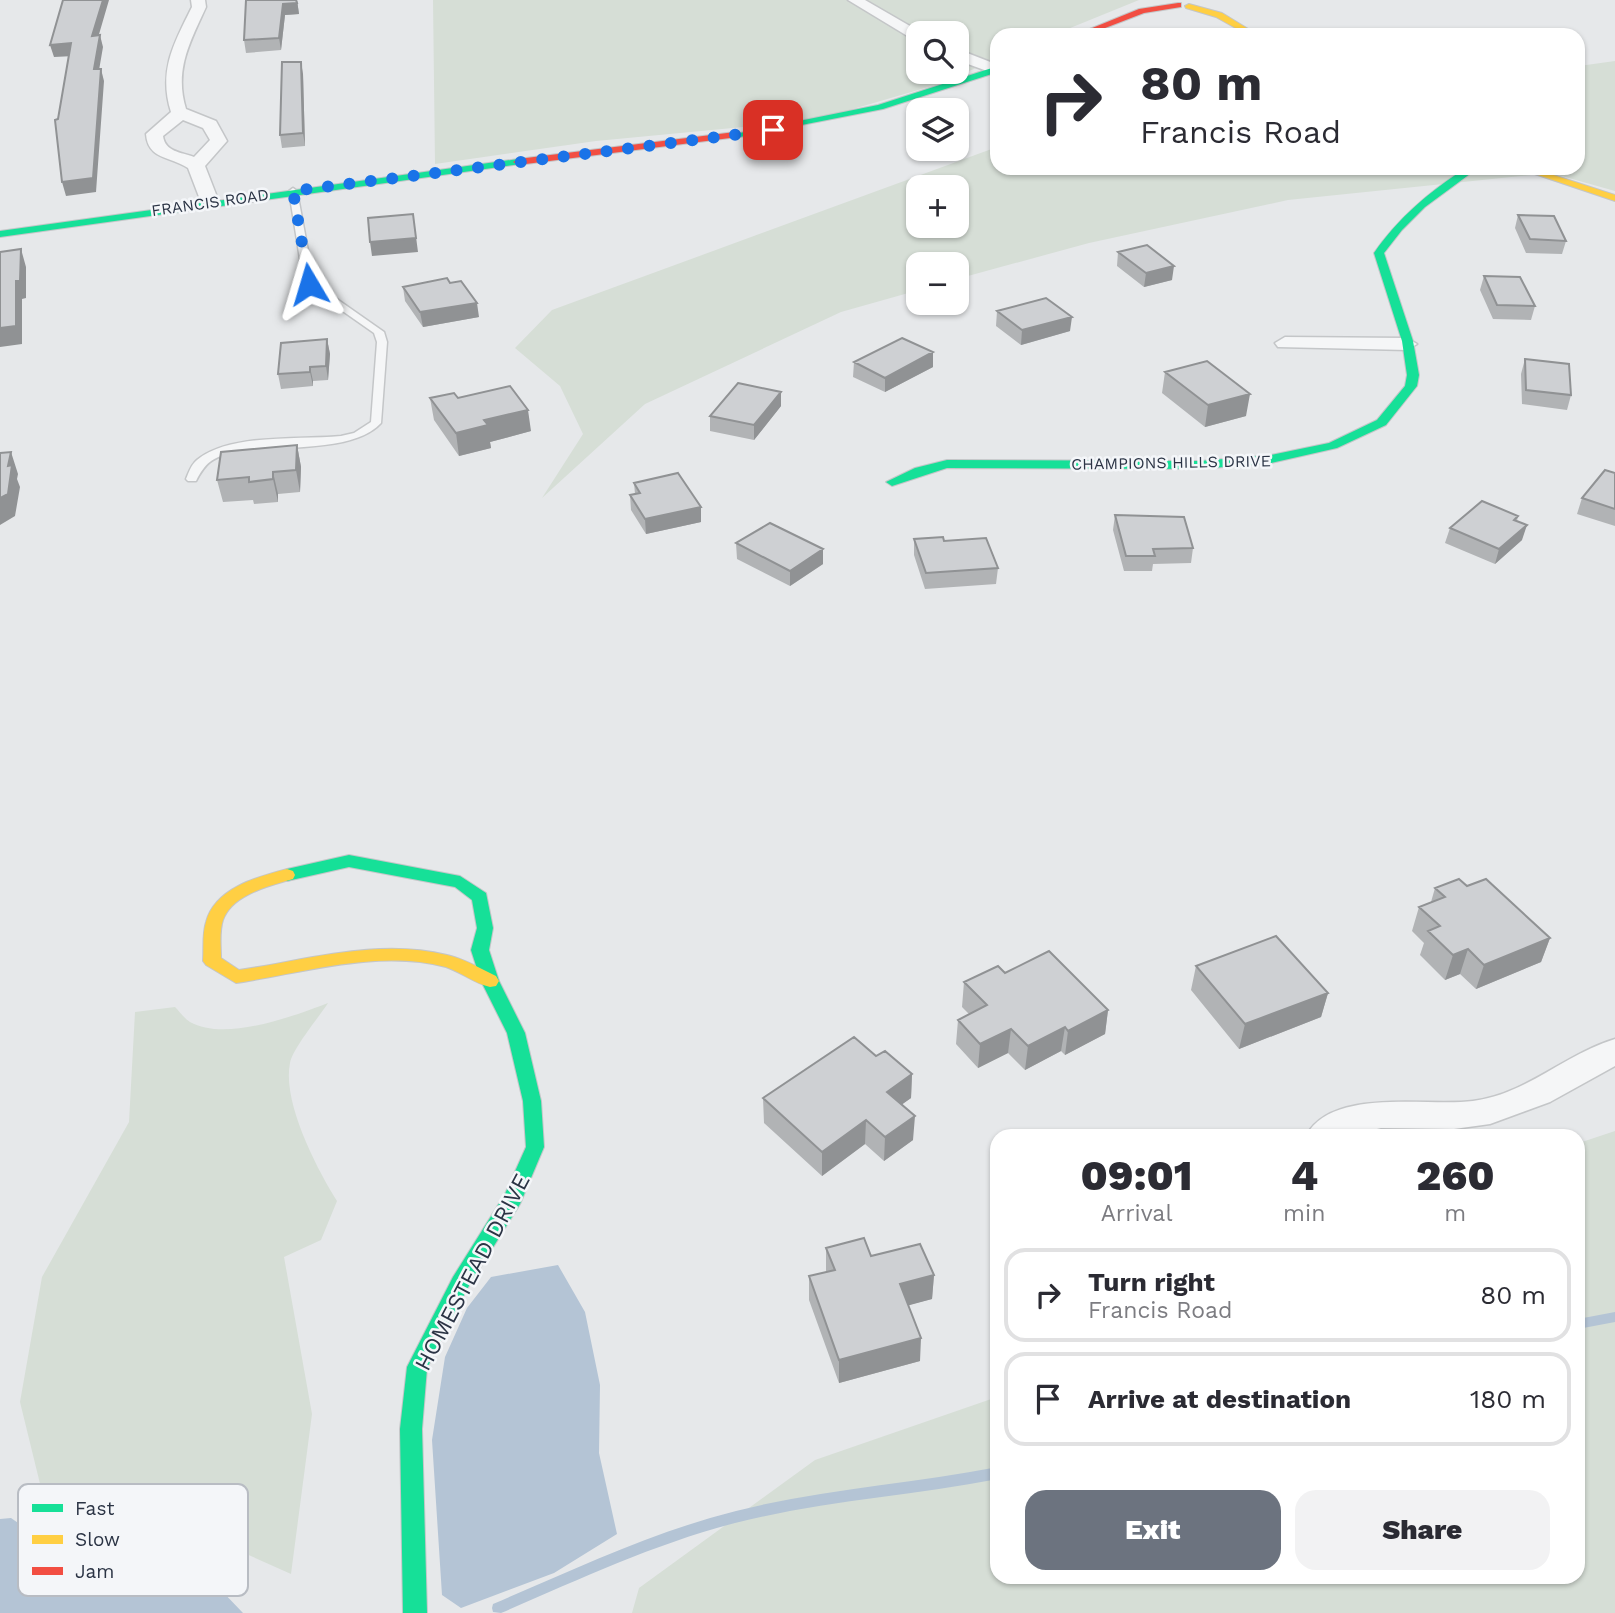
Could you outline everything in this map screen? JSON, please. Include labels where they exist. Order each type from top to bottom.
[{"type":"street","points":[[198,0],[199,7],[171,66],[171,89],[179,112],[175,120],[159,129],[154,139],[162,153],[196,165],[210,202]]},
{"type":"street","points":[[855,0],[906,30]]},
{"type":"street","points":[[1094,28],[1150,0]]},
{"type":"street","points":[[1098,28],[1142,11],[1177,4],[1211,5],[1226,0],[1226,7],[1233,14],[1260,28]]},
{"type":"street","points":[[1177,4],[1219,15],[1242,28]]},
{"type":"street","points":[[1252,14],[1265,28]]},
{"type":"street","points":[[969,59],[990,67]]},
{"type":"street","name":"FRANCIS ROAD","points":[[0,234],[210,202],[768,130],[878,108],[990,72]]},
{"type":"street","points":[[179,112],[210,125],[217,136],[218,145],[200,158],[196,165]]},
{"type":"street","name":"CHAMPIONS HILLS DRIVE","points":[[892,482],[946,464],[1243,463],[1331,449],[1380,428],[1411,387],[1414,368],[1387,287],[1379,253],[1392,233],[1441,186],[1461,175]]},
{"type":"street","points":[[1544,175],[1615,198]]},
{"type":"street","points":[[1285,342],[1407,344]]},
{"type":"street","name":"HOMESTEAD DRIVE","points":[[415,1607],[411,1429],[417,1367],[460,1283],[513,1198],[535,1147],[532,1101],[516,1033],[490,981],[480,950],[485,928],[481,898],[460,882],[349,861],[272,878],[229,899],[215,917],[212,961],[236,977],[372,956],[425,957],[449,962],[490,981]]},
{"type":"street","points":[[1334,1129],[1345,1122],[1383,1116],[1454,1116],[1488,1111],[1517,1102],[1615,1051]]},
{"type":"lane","points":[[192,479],[199,464],[220,453],[248,445],[348,437],[358,435],[376,423],[382,342],[379,332],[309,284],[293,191]]},
{"type":"shaded area","points":[[433,0],[1139,0],[1070,28],[990,28],[990,62],[969,71],[969,21],[906,21],[906,84],[939,84],[815,120],[596,141],[435,164]]},
{"type":"shaded area","points":[[1615,61],[1615,191],[1558,175],[1585,175],[1585,65]]},
{"type":"shaded area","points":[[990,150],[990,175],[1532,175],[1288,200],[1089,243],[969,276],[969,252],[906,252],[906,294],[841,312],[645,404],[542,498],[583,434],[560,386],[515,348],[552,310],[906,180],[906,238],[969,238],[969,175],[921,175],[959,161],[969,161],[969,157]]},
{"type":"shaded area","points":[[328,1003],[296,1049],[290,1063],[289,1079],[291,1097],[303,1135],[337,1201],[321,1240],[284,1257],[312,1414],[291,1574],[248,1555],[248,1484],[40,1484],[20,1402],[42,1277],[129,1122],[135,1012],[175,1007],[190,1022],[222,1029],[259,1025]]},
{"type":"shaded area","points":[[1615,1131],[1615,1613],[632,1613],[639,1588],[815,1460],[990,1399],[990,1584],[1585,1584],[1585,1141]]},
{"type":"water","points":[[558,1265],[585,1312],[600,1385],[599,1453],[617,1534],[554,1573],[461,1608],[442,1595],[432,1440],[445,1357],[467,1308],[491,1277]]},
{"type":"water","points":[[11,1518],[18,1523],[18,1596],[227,1596],[243,1613],[0,1613],[0,1519]]},
{"type":"building","points":[[63,0],[103,0],[92,36],[100,35],[94,69],[101,69],[93,178],[62,182],[55,120],[58,119],[71,43],[50,45]]},
{"type":"building","points":[[246,0],[296,0],[297,3],[283,4],[279,38],[244,40]]},
{"type":"building","points":[[282,62],[301,62],[303,133],[280,135]]},
{"type":"building","points":[[413,214],[416,238],[370,242],[368,218]]},
{"type":"building","points":[[1518,215],[1554,216],[1566,241],[1530,239]]},
{"type":"building","points":[[1147,245],[1174,266],[1146,273],[1118,252]]},
{"type":"building","points":[[21,249],[20,281],[16,281],[16,326],[0,328],[0,252]]},
{"type":"building","points":[[1484,276],[1520,277],[1535,306],[1497,305]]},
{"type":"building","points":[[447,278],[450,283],[461,281],[477,303],[420,312],[403,287]]},
{"type":"building","points":[[1046,298],[1072,317],[1022,330],[997,311]]},
{"type":"building","points":[[902,338],[933,352],[885,378],[854,362]]},
{"type":"building","points":[[327,339],[326,366],[310,367],[310,372],[278,374],[281,343]]},
{"type":"building","points":[[1525,359],[1569,364],[1571,395],[1526,390]]},
{"type":"building","points":[[1207,361],[1250,394],[1208,405],[1165,372]]},
{"type":"building","points":[[738,383],[781,392],[754,425],[710,416]]},
{"type":"building","points":[[510,386],[528,410],[484,420],[488,425],[456,433],[430,398],[454,393],[458,398]]},
{"type":"building","points":[[297,445],[296,470],[273,472],[273,479],[249,482],[249,477],[217,480],[221,452]]},
{"type":"building","points":[[11,452],[8,494],[0,498],[0,453]]},
{"type":"building","points":[[1605,470],[1615,473],[1615,509],[1582,498]]},
{"type":"building","points":[[678,473],[701,507],[645,519],[630,495],[640,493],[634,483]]},
{"type":"building","points":[[1482,501],[1518,516],[1514,520],[1527,525],[1499,549],[1450,528]]},
{"type":"building","points":[[1115,515],[1184,517],[1193,548],[1153,549],[1155,556],[1126,556]]},
{"type":"building","points":[[770,523],[823,549],[790,571],[736,543]]},
{"type":"building","points":[[943,537],[944,541],[986,538],[998,568],[926,573],[914,539]]},
{"type":"building","points":[[1459,879],[1467,886],[1486,879],[1550,938],[1484,965],[1468,949],[1453,955],[1428,931],[1440,926],[1419,907],[1445,897],[1435,888]]},
{"type":"building","points":[[1276,936],[1328,993],[1245,1024],[1196,966]]},
{"type":"building","points":[[1049,951],[1108,1010],[1068,1031],[1065,1027],[1028,1046],[1011,1029],[980,1044],[958,1020],[987,1005],[964,982],[998,966],[1005,973]]},
{"type":"building","points":[[854,1037],[876,1056],[885,1051],[912,1074],[887,1092],[915,1116],[885,1137],[866,1120],[822,1152],[763,1098]]},
{"type":"building","points":[[864,1238],[871,1256],[920,1244],[934,1275],[900,1284],[921,1338],[839,1360],[809,1276],[835,1270],[826,1248]]},
{"type":"waterway","points":[[1585,1323],[1615,1317]]},
{"type":"waterway","points":[[498,1608],[645,1546],[736,1517],[990,1474]]},
{"type":"traffic: fast","points":[[735,135],[880,107],[990,72]]},
{"type":"traffic: fast","points":[[0,234],[518,162]]},
{"type":"traffic: fast","points":[[892,482],[947,464],[1200,465],[1271,459],[1333,446],[1382,422],[1411,386],[1413,375],[1402,321],[1379,253],[1421,205],[1462,175]]},
{"type":"traffic: fast","points":[[287,875],[349,861],[460,882],[480,897],[485,928],[480,950],[490,981],[516,1033],[532,1101],[535,1147],[513,1198],[460,1283],[417,1367],[411,1429],[415,1613]]},
{"type":"traffic: slow","points":[[1189,6],[1219,15],[1242,28]]},
{"type":"traffic: slow","points":[[1544,175],[1615,198]]},
{"type":"traffic: slow","points":[[287,875],[247,889],[221,908],[213,926],[212,961],[236,977],[367,956],[420,956],[452,963],[490,981]]},
{"type":"traffic: jam","points":[[1097,28],[1142,11],[1178,5]]},
{"type":"traffic: jam","points":[[518,162],[735,135]]},
{"type":"route","points":[[309,284],[293,191],[773,130]]}]
